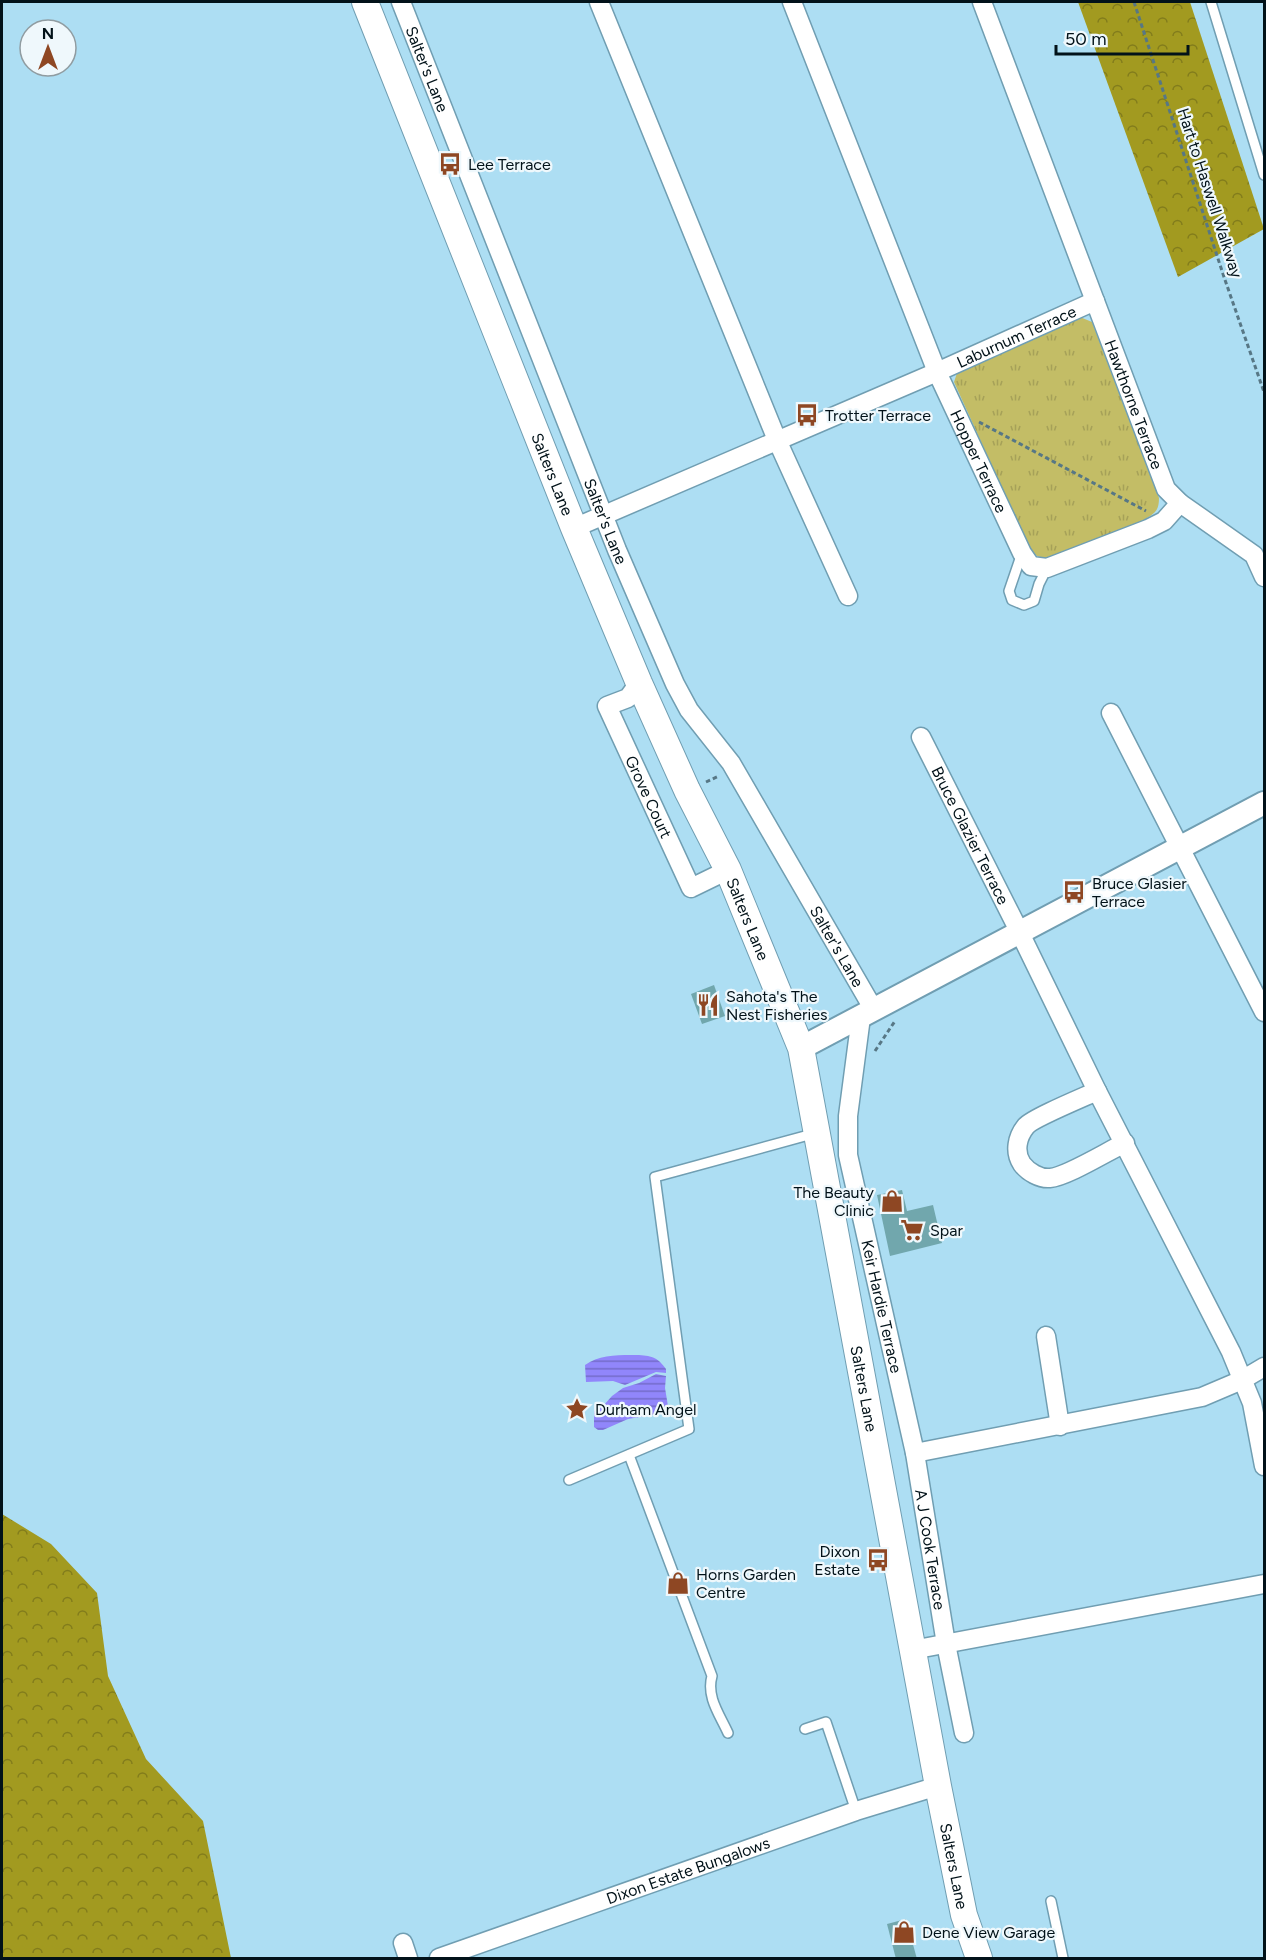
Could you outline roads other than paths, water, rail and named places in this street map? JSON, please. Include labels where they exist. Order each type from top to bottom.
[{"type":"main road","name":"Salters Lane","points":[[364,2],[574,528],[687,790],[728,870],[801,1048],[938,1786],[964,1915],[979,1959]]},
{"type":"street","name":"Salter's Lane","points":[[400,2],[603,515],[675,684],[689,710],[731,763],[867,1014]]},
{"type":"street","points":[[598,2],[777,440],[848,596]]},
{"type":"street","name":"Hopper Terrace","points":[[792,2],[937,372],[1022,553]]},
{"type":"street","name":"Hawthorne Terrace","points":[[982,2],[1166,489],[1180,503],[1254,555],[1264,576]]},
{"type":"street","name":"Laburnum Terrace","points":[[574,528],[937,372],[1095,301]]},
{"type":"street","points":[[1022,553],[1030,566],[1047,568],[1148,529],[1164,521],[1180,503]]},
{"type":"street","name":"Grove Court","points":[[639,683],[628,698],[607,706],[691,888],[728,870]]},
{"type":"street","points":[[1111,712],[1263,1006]]},
{"type":"street","name":"Bruce Glazier Terrace","points":[[921,737],[1097,1091],[1231,1352],[1242,1380]]},
{"type":"street","points":[[801,1048],[1264,803]]},
{"type":"street","name":"Keir Hardie Terrace","points":[[867,1014],[856,1053],[848,1116],[848,1155],[915,1453]]},
{"type":"street","points":[[1097,1091],[1027,1125],[1016,1150],[1020,1161],[1027,1170],[1049,1178],[1063,1174],[1125,1143]]},
{"type":"street","points":[[1046,1336],[1060,1426]]},
{"type":"street","points":[[915,1453],[1202,1397],[1242,1380],[1264,1367]]},
{"type":"street","points":[[1242,1380],[1252,1403],[1264,1466]]},
{"type":"street","name":"A J Cook Terrace","points":[[915,1453],[946,1644]]},
{"type":"street","points":[[912,1650],[1264,1584]]},
{"type":"street","points":[[946,1644],[964,1733]]},
{"type":"street","name":"Dixon Estate Bungalows","points":[[439,1959],[856,1811],[938,1786]]},
{"type":"lane","points":[[1211,2],[1264,175]]},
{"type":"lane","points":[[1022,553],[1009,591],[1012,600],[1024,605],[1034,601],[1047,568]]},
{"type":"lane","points":[[569,1480],[689,1430],[655,1177],[816,1134]]},
{"type":"lane","points":[[629,1455],[712,1676],[711,1697],[728,1733]]},
{"type":"lane","points":[[805,1729],[826,1722],[856,1811]]},
{"type":"lane","points":[[1051,1901],[1063,1959]]},
{"type":"place","name":"Lee Terrace","points":[[450,164]]},
{"type":"place","name":"Trotter Terrace","points":[[807,415]]},
{"type":"place","name":"Bruce Glasier Terrace","points":[[1074,892]]},
{"type":"place","name":"Sahota's The Nest Fisheries","points":[[708,1005]]},
{"type":"place","name":"The Beauty Clinic","points":[[892,1201]]},
{"type":"place","name":"Spar","points":[[912,1230]]},
{"type":"place","name":"Durham Angel","points":[[577,1409]]},
{"type":"place","name":"Dixon Estate","points":[[878,1560]]},
{"type":"place","name":"Horns Garden Centre","points":[[678,1583]]},
{"type":"place","name":"Dene View Garage","points":[[904,1932]]}]
